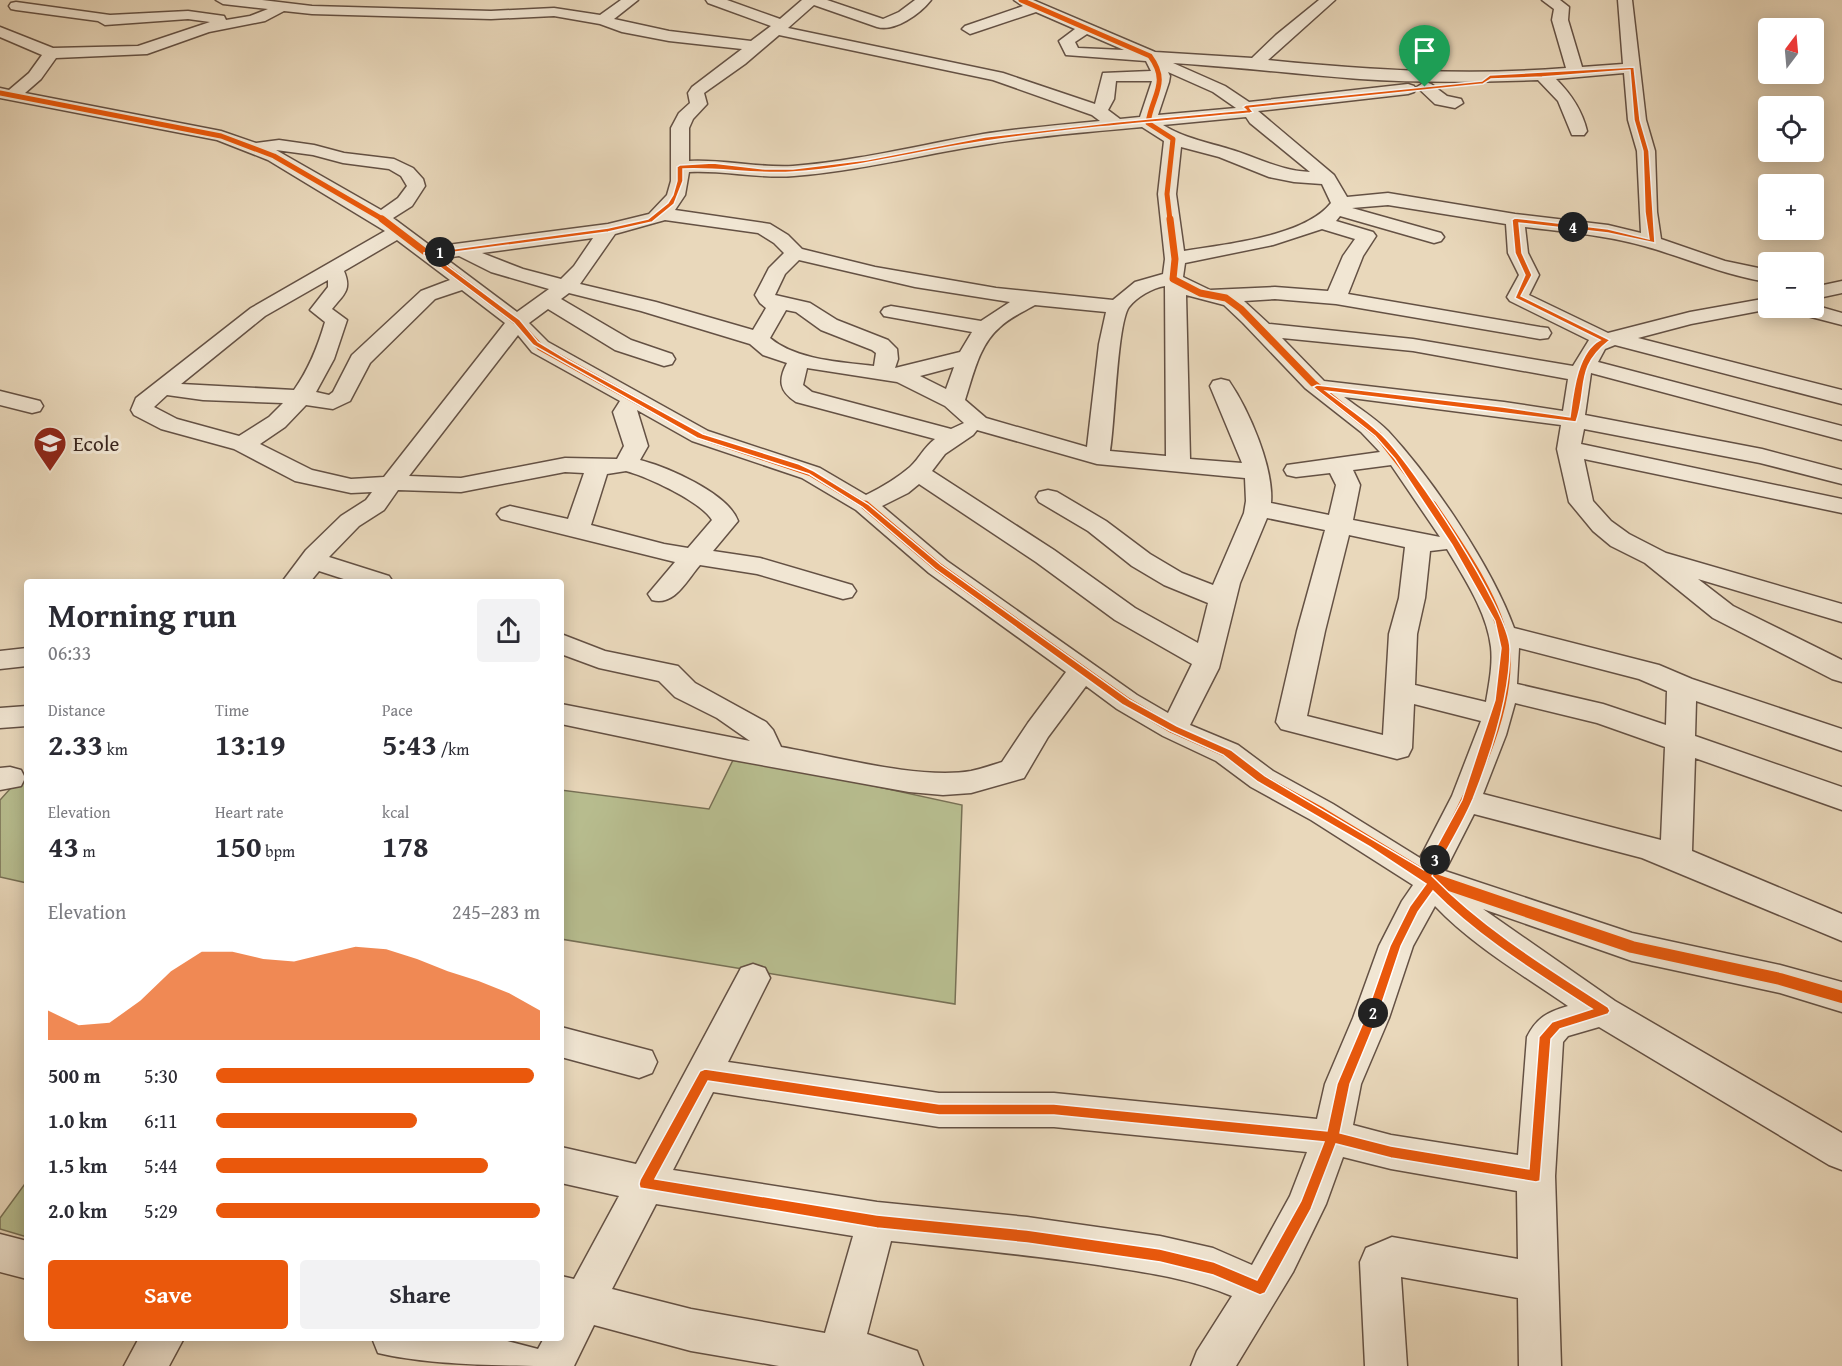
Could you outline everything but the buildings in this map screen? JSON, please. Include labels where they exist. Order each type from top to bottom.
[{"type":"street","points":[[168,0],[188,15]]},
{"type":"street","points":[[223,0],[284,7],[343,5],[500,15],[554,12],[603,20],[622,27],[669,36],[755,45],[823,47],[840,45]]},
{"type":"street","points":[[529,0],[554,12]]},
{"type":"street","points":[[603,20],[630,0]]},
{"type":"street","points":[[713,0],[779,27],[840,45],[974,70],[1098,111],[1116,124]]},
{"type":"street","points":[[427,254],[608,230],[641,224],[661,214],[676,195],[680,181],[680,128],[685,117],[699,104],[696,93],[698,90],[739,61],[755,45],[811,0],[888,24],[924,0]]},
{"type":"street","points":[[1256,63],[1281,38],[1328,0]]},
{"type":"street","points":[[1550,0],[1562,7],[1560,20],[1575,71]]},
{"type":"street","points":[[1625,0],[1637,120],[1646,151],[1648,212],[1652,242]]},
{"type":"street","points":[[970,28],[1029,3],[1087,28],[1155,64],[1219,89],[1248,109],[1328,179],[1340,206],[1434,237]]},
{"type":"street","points":[[73,30],[105,18],[126,4]]},
{"type":"street","points":[[14,6],[105,18],[188,15],[233,22]]},
{"type":"street","points":[[0,32],[26,49],[51,46],[138,51],[150,49],[202,29],[262,18],[284,7]]},
{"type":"street","points":[[105,18],[124,42],[138,51]]},
{"type":"street","points":[[7,94],[35,76],[51,46]]},
{"type":"street","points":[[1098,111],[1104,106],[1108,96],[1109,76],[1155,64],[1256,63],[1361,74],[1490,77],[1632,68]]},
{"type":"street","points":[[1148,123],[1155,64]]},
{"type":"street","points":[[1542,75],[1568,102],[1574,112],[1578,131]]},
{"type":"street","points":[[680,167],[713,165],[765,171],[793,171],[866,161],[985,139],[1116,124],[1148,123],[1425,87],[1483,83],[1490,77]]},
{"type":"street","points":[[1425,87],[1441,100],[1455,103]]},
{"type":"street","points":[[7,94],[210,134],[255,148],[314,178],[390,224],[517,322],[540,347],[700,436],[812,472],[865,505],[938,567],[1127,702],[1173,729],[1227,753],[1262,779],[1322,812],[1429,880],[1458,909],[1517,953],[1604,1011],[1842,1153]]},
{"type":"street","points":[[1148,123],[1173,139],[1225,153],[1286,176],[1328,179]]},
{"type":"street","points":[[1173,139],[1167,194],[1174,273],[1178,463]]},
{"type":"street","points":[[255,148],[279,145],[400,166],[414,178],[416,186],[390,224],[333,269],[258,312],[162,388],[142,406],[142,410],[169,424],[242,444],[296,472],[323,481],[362,487],[392,483],[461,485],[558,466],[626,464],[649,470],[677,483],[713,506],[723,515],[725,521],[662,594]]},
{"type":"street","points":[[1097,457],[1102,434],[1108,348],[1118,307],[1141,287],[1174,273],[1284,237],[1320,222],[1340,206],[1388,199],[1515,220],[1608,231],[1652,242],[1720,266],[1758,274]]},
{"type":"street","points":[[661,214],[763,228],[781,239],[795,253],[885,274],[1029,300],[1118,307]]},
{"type":"street","points":[[1515,220],[1518,253],[1528,275],[1517,297],[1609,339],[1754,372],[1842,397]]},
{"type":"street","points":[[1320,222],[1366,236],[1353,256],[1336,298]]},
{"type":"street","points":[[297,579],[312,560],[350,521],[375,506],[426,436],[517,322],[566,286],[582,270],[608,230]]},
{"type":"street","points":[[463,250],[505,272],[652,307],[758,339],[771,350],[800,360],[891,375],[953,401],[978,423],[1097,457],[1255,472]]},
{"type":"street","points":[[758,339],[778,306],[765,297],[767,288],[776,272],[795,253]]},
{"type":"street","points":[[242,444],[273,426],[302,397],[320,364],[335,324],[333,318],[320,310],[338,288],[333,269]]},
{"type":"street","points":[[1174,273],[1206,296],[1275,293],[1336,298],[1540,333]]},
{"type":"street","points":[[162,388],[216,394],[302,397],[327,402],[338,400],[360,360],[376,343],[428,295],[464,282]]},
{"type":"street","points":[[1212,1366],[1260,1288],[1306,1204],[1332,1137],[1343,1084],[1371,1018],[1396,946],[1467,800],[1499,702],[1506,648],[1492,604],[1457,545],[1398,457],[1377,435],[1317,387],[1263,330],[1223,296]]},
{"type":"street","points":[[547,300],[624,345],[664,359]]},
{"type":"street","points":[[953,401],[969,357],[986,328],[1029,300]]},
{"type":"street","points":[[772,301],[810,310],[829,325],[880,345],[886,349],[891,375]]},
{"type":"street","points":[[1758,306],[1690,318],[1609,339],[1596,345],[1583,369],[1569,449],[1581,502],[1602,526],[1620,540],[1654,557],[1842,613]]},
{"type":"street","points":[[891,312],[986,328]]},
{"type":"street","points":[[1824,314],[1842,319]]},
{"type":"street","points":[[1263,330],[1381,341],[1583,369],[1842,433]]},
{"type":"street","points":[[891,375],[969,357]]},
{"type":"street","points":[[800,360],[791,376],[791,386],[804,398],[953,437]]},
{"type":"street","points":[[1173,729],[1191,698],[1207,660],[1222,599],[1258,508],[1259,487],[1255,472],[1231,405],[1221,386]]},
{"type":"street","points":[[1317,387],[1481,406],[1573,420],[1762,456],[1842,477]]},
{"type":"street","points":[[0,398],[32,406]]},
{"type":"street","points":[[626,464],[636,446],[624,412],[632,400]]},
{"type":"street","points":[[865,505],[899,488],[918,473],[933,453],[953,437],[978,423]]},
{"type":"street","points":[[1569,449],[1842,506]]},
{"type":"street","points":[[1296,470],[1398,457]]},
{"type":"street","points":[[1338,465],[1348,485],[1347,496],[1291,722],[1395,749],[1398,745],[1403,634],[1412,598],[1418,542]]},
{"type":"street","points":[[578,529],[598,466]]},
{"type":"street","points":[[918,473],[1045,556],[1125,614],[1207,660]]},
{"type":"street","points":[[1048,497],[1096,526],[1149,565],[1191,587],[1222,599]]},
{"type":"street","points":[[1258,508],[1418,542],[1457,545]]},
{"type":"street","points":[[510,514],[578,529],[663,552],[760,566],[843,591]]},
{"type":"street","points":[[1654,557],[1723,612],[1842,672]]},
{"type":"street","points":[[312,560],[371,579]]},
{"type":"street","points":[[1503,635],[1554,646],[1649,672],[1682,686],[1842,740]]},
{"type":"street","points":[[564,644],[599,659],[668,673],[685,690],[744,720],[756,729],[763,737],[769,755]]},
{"type":"street","points":[[0,660],[24,657]]},
{"type":"street","points":[[564,715],[909,781],[943,784],[971,782],[1013,770],[1038,730],[1082,671]]},
{"type":"street","points":[[1677,858],[1682,686]]},
{"type":"street","points":[[1400,691],[1603,714],[1842,800]]},
{"type":"street","points":[[0,718],[24,716]]},
{"type":"street","points":[[1467,800],[1504,812],[1639,844],[1842,928]]},
{"type":"street","points":[[1429,880],[1632,946],[1780,979],[1842,997]]},
{"type":"street","points":[[564,1326],[572,1299],[645,1184],[705,1075],[753,978]]},
{"type":"street","points":[[1540,1366],[1536,1176],[1545,1037],[1556,1025],[1604,1011]]},
{"type":"street","points":[[564,1043],[639,1062]]},
{"type":"street","points":[[705,1075],[939,1110],[1054,1110],[1332,1137],[1391,1152],[1536,1176]]},
{"type":"street","points":[[564,1166],[645,1184],[877,1221],[1027,1236],[1160,1255],[1214,1268],[1260,1288]]},
{"type":"street","points":[[840,1358],[877,1221]]},
{"type":"street","points":[[0,1253],[24,1259]]},
{"type":"street","points":[[1386,1366],[1380,1262],[1392,1256],[1537,1282]]},
{"type":"street","points":[[572,1299],[691,1330],[820,1352],[840,1358],[902,1366]]},
{"type":"street","points":[[145,1366],[161,1341]]},
{"type":"street","points":[[408,1341],[529,1366]]},
{"type":"street","points":[[552,1366],[559,1341]]},
{"type":"green space","points":[[735,756],[962,805],[955,1004],[564,939],[564,790],[709,809]]},
{"type":"green space","points":[[24,773],[24,882],[0,877],[0,800]]},
{"type":"green space","points":[[24,1185],[24,1236],[0,1229],[0,1218]]},
{"type":"cycle path","points":[[1021,0],[1150,56],[1157,65],[1161,82],[1149,113],[1148,123],[1173,139],[1167,194],[1175,259],[1173,279],[1200,293],[1223,297],[1231,301],[1251,318],[1313,383],[1378,435],[1432,505],[1489,600],[1505,647],[1505,675],[1500,705],[1480,766],[1426,877]]},
{"type":"cycle path","points":[[0,93],[221,136],[274,156],[381,218],[517,322],[540,347],[700,436],[811,473],[865,505],[938,567],[1127,702],[1173,729],[1227,753],[1262,779],[1322,812],[1426,877],[1632,947],[1780,979],[1842,997]]},
{"type":"place","name":"Ecole","points":[[50,472]]},
{"type":"route","points":[[1425,87],[1246,107],[1250,112],[985,139],[866,161],[793,171],[765,171],[713,165],[680,167],[680,181],[676,195],[671,204],[650,221],[608,230],[427,254],[517,322],[535,343],[632,400],[700,436],[812,472],[865,505],[938,567],[1127,702],[1173,729],[1227,753],[1262,779],[1374,844],[1426,877],[1432,884],[1414,909],[1396,946],[1371,1018],[1343,1084],[1332,1137],[1306,1204],[1279,1258],[1260,1288],[1214,1268],[1160,1255],[1027,1236],[877,1221],[645,1184],[705,1075],[939,1110],[1054,1110],[1332,1137],[1391,1152],[1536,1176],[1542,1050],[1545,1037],[1556,1025],[1604,1011],[1517,953],[1458,909],[1426,877],[1467,800],[1485,751],[1502,690],[1506,648],[1503,635],[1492,604],[1457,545],[1398,457],[1354,415],[1317,387],[1503,409],[1573,420],[1580,374],[1596,345],[1606,340],[1517,297],[1516,294],[1528,275],[1518,253],[1515,220],[1608,231],[1652,242],[1648,212],[1646,151],[1637,120],[1632,68],[1490,77],[1483,83],[1425,87]]}]
